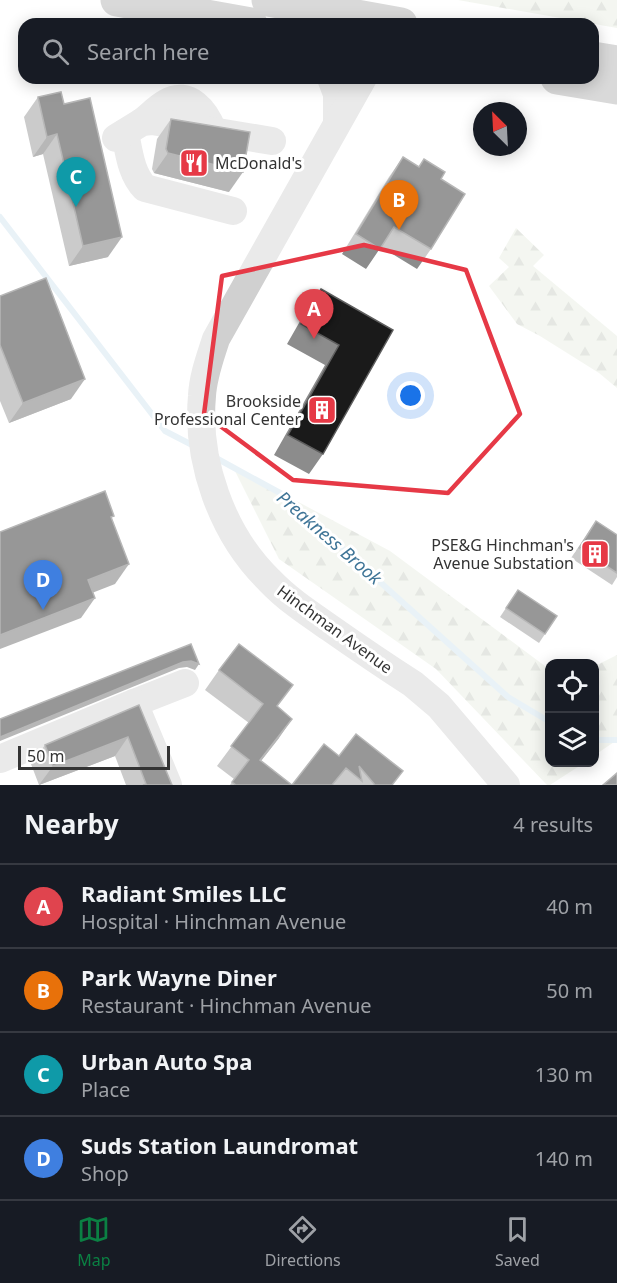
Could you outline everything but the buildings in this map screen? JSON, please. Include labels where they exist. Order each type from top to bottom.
[{"type":"main road","points":[[117,0],[218,18]]},
{"type":"main road","points":[[268,0],[355,18]]},
{"type":"main road","points":[[599,59],[617,62]]},
{"type":"main road","points":[[593,84],[617,88]]},
{"type":"street","points":[[333,84],[337,94],[338,121]]},
{"type":"street","name":"Hinchman Avenue","points":[[360,84],[216,339],[207,366],[202,396],[205,448],[215,493],[229,524],[246,553],[267,579],[290,600],[413,684],[439,706],[506,785]]},
{"type":"street","points":[[233,211],[145,188],[137,180],[134,172],[128,131],[152,121],[272,141]]},
{"type":"street","points":[[0,759],[185,683]]},
{"type":"street","points":[[134,703],[168,785]]},
{"type":"highlighted area","points":[[364,245],[466,270],[520,414],[448,493],[293,480],[204,414],[222,276]]},
{"type":"green space","points":[[458,0],[617,0],[617,28],[599,25],[599,18],[560,18]]},
{"type":"green space","points":[[516,228],[544,255],[533,266],[617,336],[617,388],[599,373],[517,324],[489,286],[509,267],[499,258]]},
{"type":"green space","points":[[233,467],[390,551],[545,666],[545,767],[578,767],[547,785],[436,669],[279,559]]},
{"type":"green space","points":[[617,655],[617,740],[599,752],[599,713],[599,664]]},
{"type":"waterway","name":"Preakness Brook","points":[[0,217],[165,431],[196,447]]},
{"type":"waterway","name":"Preakness Brook","points":[[216,458],[282,494],[508,697],[545,719]]},
{"type":"waterway","name":"Preakness Brook","points":[[599,740],[617,740]]},
{"type":"place","name":"McDonald's","points":[[194,163]]},
{"type":"place","name":"Urban Auto Spa","points":[[76,207]]},
{"type":"place","name":"Park Wayne Diner","points":[[399,230]]},
{"type":"place","name":"Radiant Smiles LLC","points":[[314,339]]},
{"type":"place","name":"Brookside Professional Center","points":[[322,410]]},
{"type":"place","name":"PSE&G Hinchman's Avenue Substation","points":[[595,554]]},
{"type":"place","name":"Suds Station Laundromat","points":[[43,610]]}]
